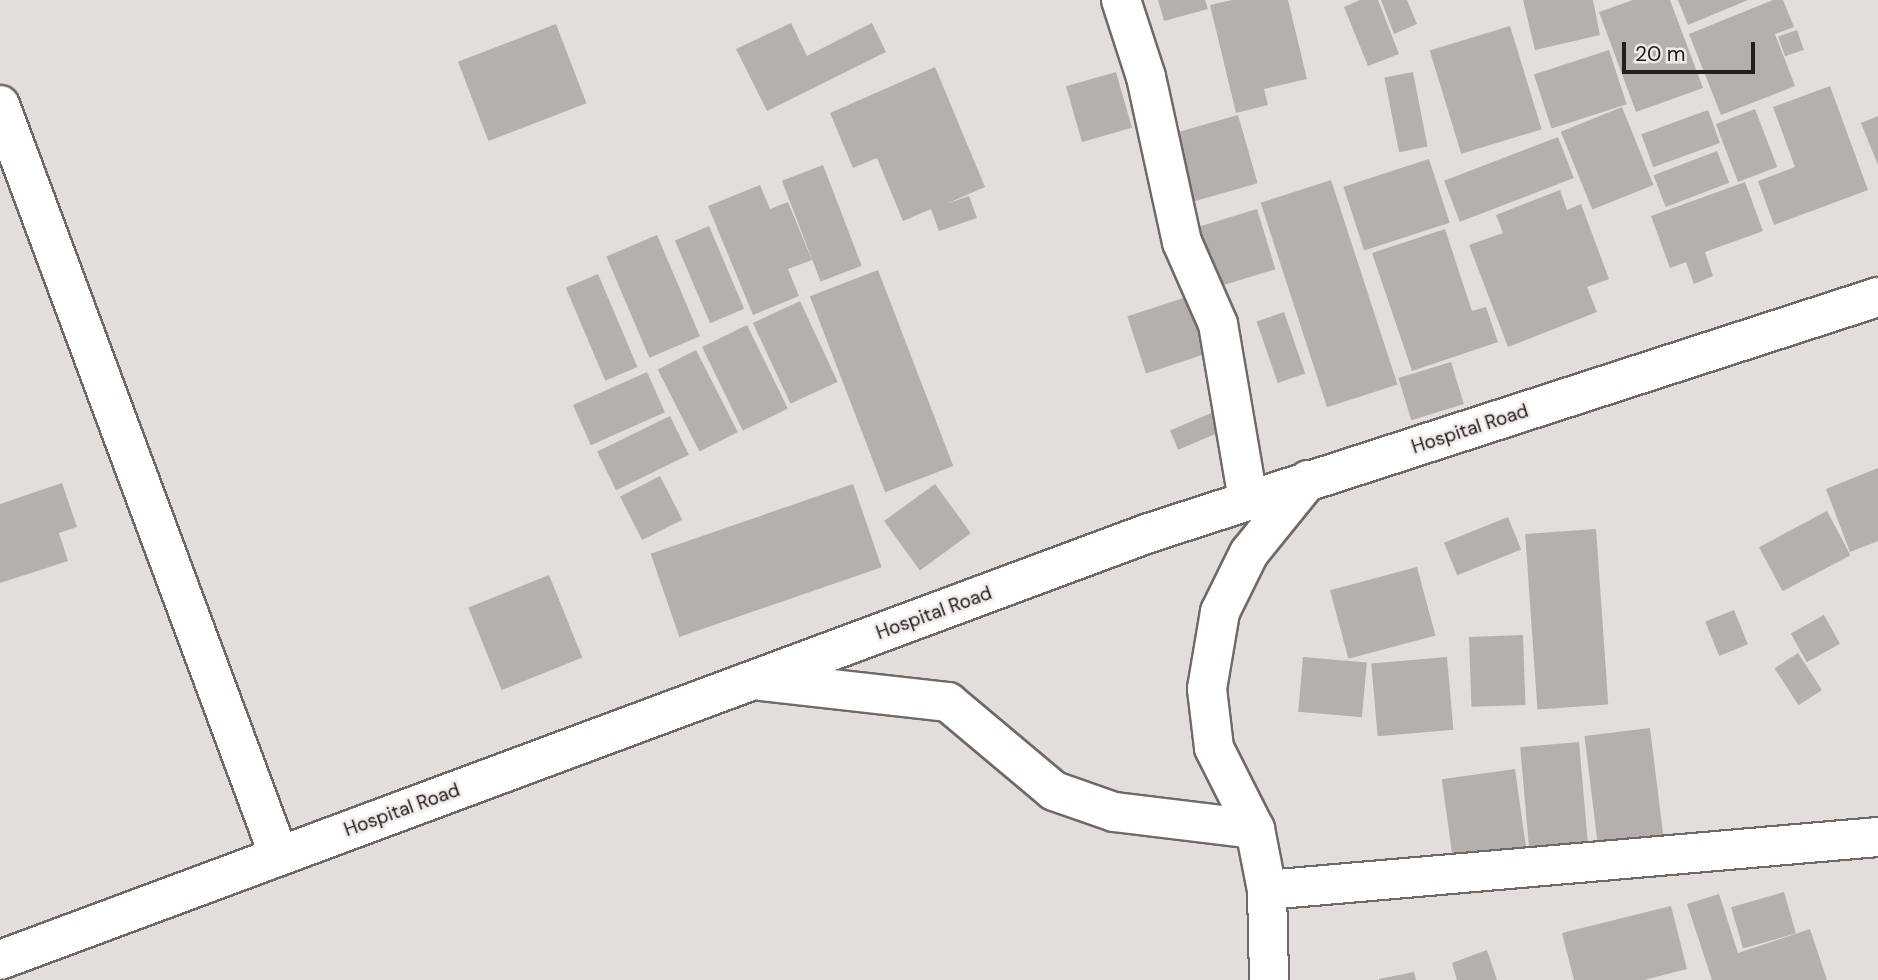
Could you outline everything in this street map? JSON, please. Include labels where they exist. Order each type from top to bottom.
[{"type":"street","points":[[1121,0],[1146,76],[1182,242],[1217,324],[1248,500]]},
{"type":"street","points":[[0,105],[279,856]]},
{"type":"street","name":"Hospital Road","points":[[0,960],[753,680],[1248,500],[1878,297]]},
{"type":"street","points":[[1269,980],[1267,890],[1255,829],[1214,748],[1207,689],[1220,612],[1249,553],[1308,480]]},
{"type":"street","points":[[753,680],[948,702],[1054,791],[1114,812],[1255,829]]},
{"type":"street","points":[[1267,890],[1878,837]]},
{"type":"building","points":[[1158,0],[1205,0],[1208,9],[1164,21]]},
{"type":"building","points":[[1232,0],[1288,0],[1307,79],[1264,89],[1268,105],[1236,113],[1210,5]]},
{"type":"building","points":[[1360,0],[1378,0],[1399,54],[1368,66],[1344,7]]},
{"type":"building","points":[[1381,0],[1407,0],[1417,24],[1394,34]]},
{"type":"building","points":[[1523,0],[1593,0],[1600,35],[1535,50]]},
{"type":"building","points":[[1633,0],[1670,0],[1703,88],[1636,112],[1599,12]]},
{"type":"building","points":[[1678,0],[1748,0],[1688,25]]},
{"type":"building","points":[[1773,0],[1783,0],[1794,27],[1775,34],[1795,86],[1721,115],[1689,34]]},
{"type":"building","points":[[791,23],[807,56],[872,23],[886,52],[767,111],[736,49]]},
{"type":"building","points":[[556,24],[586,103],[488,141],[458,62]]},
{"type":"building","points":[[1510,26],[1542,129],[1461,154],[1430,51]]},
{"type":"building","points":[[1797,30],[1804,50],[1785,56],[1778,37]]},
{"type":"building","points":[[1609,50],[1627,104],[1551,129],[1534,74]]},
{"type":"building","points":[[935,67],[985,187],[946,204],[969,196],[977,218],[939,231],[931,209],[903,221],[877,158],[853,168],[830,113]]},
{"type":"building","points":[[1116,72],[1132,128],[1082,142],[1066,86]]},
{"type":"building","points":[[1413,72],[1428,147],[1399,152],[1385,78]]},
{"type":"building","points":[[1830,86],[1868,190],[1774,225],[1758,181],[1795,167],[1773,107]]},
{"type":"building","points":[[1622,107],[1653,185],[1592,210],[1561,132]]},
{"type":"building","points":[[1755,109],[1777,167],[1738,182],[1716,124]]},
{"type":"building","points":[[1708,110],[1720,143],[1653,167],[1641,134]]},
{"type":"building","points":[[1238,115],[1258,183],[1187,203],[1168,135]]},
{"type":"building","points":[[1878,116],[1878,165],[1861,123]]},
{"type":"building","points":[[1558,137],[1574,178],[1460,222],[1444,181]]},
{"type":"building","points":[[1717,151],[1729,183],[1666,207],[1654,175]]},
{"type":"building","points":[[1429,159],[1450,223],[1364,251],[1343,187]]},
{"type":"building","points":[[823,165],[862,266],[821,282],[782,181]]},
{"type":"building","points":[[1331,180],[1397,384],[1327,407],[1261,203]]},
{"type":"building","points":[[1745,182],[1763,231],[1705,252],[1713,276],[1694,284],[1686,262],[1670,268],[1651,216]]},
{"type":"building","points":[[760,185],[770,209],[788,202],[812,260],[788,269],[799,296],[753,315],[708,206]]},
{"type":"building","points":[[1560,190],[1567,210],[1581,204],[1609,279],[1587,287],[1597,312],[1508,347],[1469,245],[1503,233],[1496,215]]},
{"type":"building","points":[[1257,209],[1275,269],[1211,289],[1193,229]]},
{"type":"building","points":[[709,226],[744,309],[710,323],[675,240]]},
{"type":"building","points":[[1445,229],[1472,311],[1486,307],[1498,342],[1412,371],[1372,253]]},
{"type":"building","points":[[657,235],[700,336],[649,358],[606,256]]},
{"type":"building","points":[[878,270],[953,466],[885,492],[810,296]]},
{"type":"building","points":[[598,274],[637,367],[605,381],[566,288]]},
{"type":"building","points":[[1193,295],[1212,352],[1146,373],[1127,316]]},
{"type":"building","points":[[800,301],[838,382],[790,404],[753,323]]},
{"type":"building","points":[[1284,312],[1305,373],[1278,383],[1257,321]]},
{"type":"building","points":[[747,325],[788,409],[743,431],[702,347]]},
{"type":"building","points":[[696,350],[738,432],[699,451],[658,370]]},
{"type":"building","points":[[1451,362],[1464,404],[1411,420],[1398,378]]},
{"type":"building","points":[[647,372],[665,412],[591,445],[573,405]]},
{"type":"building","points":[[1216,411],[1224,430],[1178,450],[1170,431]]},
{"type":"building","points":[[670,416],[689,455],[616,490],[597,452]]},
{"type":"building","points":[[1878,468],[1878,541],[1850,552],[1826,489]]},
{"type":"building","points":[[660,476],[682,520],[642,540],[620,496]]},
{"type":"building","points":[[62,483],[77,527],[59,533],[68,561],[0,583],[0,504]]},
{"type":"building","points":[[853,484],[882,567],[679,637],[651,554]]},
{"type":"building","points":[[935,484],[971,533],[920,570],[884,521]]},
{"type":"building","points":[[1827,511],[1850,555],[1782,591],[1759,547]]},
{"type":"building","points":[[1508,517],[1521,549],[1457,575],[1444,543]]},
{"type":"building","points":[[1596,529],[1608,705],[1537,710],[1525,534]]},
{"type":"building","points":[[1417,567],[1435,636],[1348,659],[1330,590]]},
{"type":"building","points":[[549,575],[582,658],[502,690],[468,608]]},
{"type":"building","points":[[1734,610],[1748,644],[1719,656],[1705,622]]},
{"type":"building","points":[[1824,615],[1840,644],[1807,662],[1791,633]]},
{"type":"building","points":[[1523,635],[1525,705],[1471,707],[1469,637]]},
{"type":"building","points":[[1798,653],[1822,690],[1798,705],[1775,668]]},
{"type":"building","points":[[1303,657],[1367,663],[1362,717],[1298,712]]},
{"type":"building","points":[[1447,657],[1453,730],[1378,736],[1371,664]]},
{"type":"building","points":[[1650,728],[1664,838],[1598,846],[1584,736]]},
{"type":"building","points":[[1579,742],[1588,843],[1529,848],[1520,747]]},
{"type":"building","points":[[1515,769],[1527,852],[1453,862],[1442,779]]},
{"type":"building","points":[[1784,892],[1796,933],[1743,948],[1731,907]]},
{"type":"building","points":[[1719,894],[1738,953],[1810,929],[1827,980],[1712,980],[1687,904]]},
{"type":"building","points":[[1671,906],[1687,969],[1644,980],[1574,980],[1562,933]]},
{"type":"building","points":[[1487,950],[1497,980],[1457,980],[1452,963]]},
{"type":"building","points":[[1414,972],[1416,980],[1379,980],[1379,979]]}]
